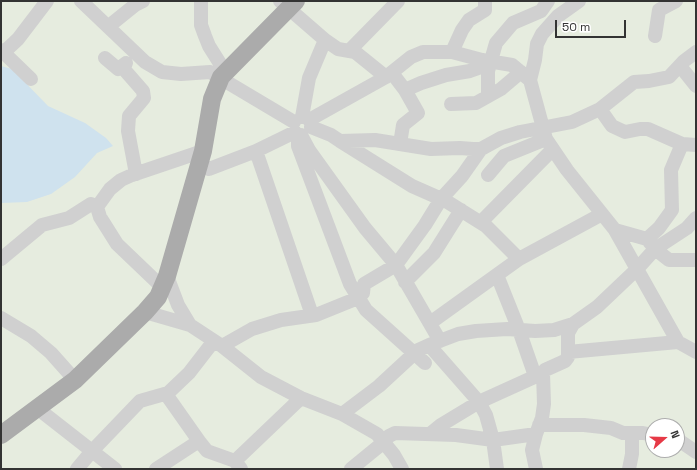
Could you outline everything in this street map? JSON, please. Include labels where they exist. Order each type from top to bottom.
[{"type":"main road","points":[[1,435],[75,380],[145,312],[158,297],[165,282],[200,158],[212,99],[223,75],[288,4]]},
{"type":"street","points":[[31,79],[2,51],[18,39],[47,1]]},
{"type":"street","points":[[109,26],[135,5],[143,1]]},
{"type":"street","points":[[201,1],[201,25],[204,36],[223,75]]},
{"type":"street","points":[[349,51],[398,1]]},
{"type":"street","points":[[452,52],[462,30],[469,20],[485,10],[485,1]]},
{"type":"street","points":[[488,96],[488,71],[496,43],[513,23],[541,11],[548,1]]},
{"type":"street","points":[[451,104],[476,103],[525,76],[535,60],[537,44],[542,34],[558,16],[579,1]]},
{"type":"street","points":[[655,36],[659,10],[676,1]]},
{"type":"street","points":[[86,2],[145,62],[162,72],[181,74],[210,72],[223,75],[301,127],[325,132],[412,186],[441,199],[481,222],[519,259]]},
{"type":"street","points":[[288,4],[324,40],[338,49],[355,52],[389,75],[404,90],[418,113],[403,125],[400,144]]},
{"type":"street","points":[[324,40],[309,78],[298,146],[350,284],[358,298],[366,310],[425,363]]},
{"type":"street","points":[[97,207],[110,189],[121,180],[136,174],[200,158],[209,169],[256,151],[301,127],[389,75],[411,57],[423,52],[452,52],[491,63],[512,64],[525,76],[547,138],[567,170],[615,230],[678,342],[696,352]]},
{"type":"street","points":[[488,175],[504,156],[547,138],[572,122],[600,109],[634,82],[669,77],[696,52]]},
{"type":"street","points":[[106,58],[118,70],[136,53]]},
{"type":"street","points":[[404,90],[446,75],[470,71],[491,63]]},
{"type":"street","points":[[680,66],[696,86]]},
{"type":"street","points":[[122,67],[143,91],[144,98],[130,116],[128,131],[136,174]]},
{"type":"street","points":[[342,414],[379,386],[415,353],[434,343],[458,334],[476,331],[508,329],[535,331],[554,330],[573,324],[597,307],[637,269],[658,228],[672,210],[671,170],[689,144],[648,129],[625,132],[612,126],[600,109]]},
{"type":"street","points":[[301,127],[309,150],[365,228],[396,265],[430,323],[434,343],[479,402],[486,415],[493,440],[498,469]]},
{"type":"street","points":[[340,141],[375,140],[431,149],[460,148],[473,150],[481,149],[501,138],[520,132],[547,138]]},
{"type":"street","points":[[481,222],[547,138]]},
{"type":"street","points":[[77,469],[92,451],[140,401],[168,393],[218,344],[252,329],[281,320],[312,315],[358,298],[363,293],[364,284],[396,265],[425,225],[441,199],[462,176],[481,149]]},
{"type":"street","points":[[256,151],[312,315]]},
{"type":"street","points":[[1,259],[42,226],[69,218],[91,204],[97,207],[100,217],[117,244],[165,282],[190,325]]},
{"type":"street","points":[[405,282],[434,253],[461,210]]},
{"type":"street","points":[[430,323],[519,259],[602,214]]},
{"type":"street","points":[[651,244],[695,223]]},
{"type":"street","points":[[615,230],[651,244],[669,260],[696,260]]},
{"type":"street","points":[[497,275],[539,375],[544,404],[532,450],[536,469]]},
{"type":"street","points":[[145,312],[190,325],[218,344],[261,377],[301,398],[342,414],[377,434],[402,469]]},
{"type":"street","points":[[1,318],[31,336],[51,353],[75,380]]},
{"type":"street","points":[[430,434],[441,425],[479,402],[539,375],[545,370],[565,361],[568,357],[568,333],[573,324]]},
{"type":"street","points":[[568,352],[678,342]]},
{"type":"street","points":[[168,393],[168,397],[199,442],[207,450],[238,465],[301,398]]},
{"type":"street","points":[[37,408],[115,469]]},
{"type":"street","points":[[351,469],[384,442],[389,436],[395,433],[456,435],[493,440],[537,429],[584,425],[611,428],[623,433],[645,433]]},
{"type":"street","points":[[629,469],[632,454],[632,433]]},
{"type":"street","points":[[156,469],[199,442]]},
{"type":"street","points":[[685,444],[696,452]]},
{"type":"shaded area","points":[[1,1],[696,1],[696,469],[1,469]]},
{"type":"water","points":[[1,66],[12,69],[48,106],[85,123],[106,138],[113,146],[97,153],[75,177],[51,194],[27,202],[1,203]]}]
